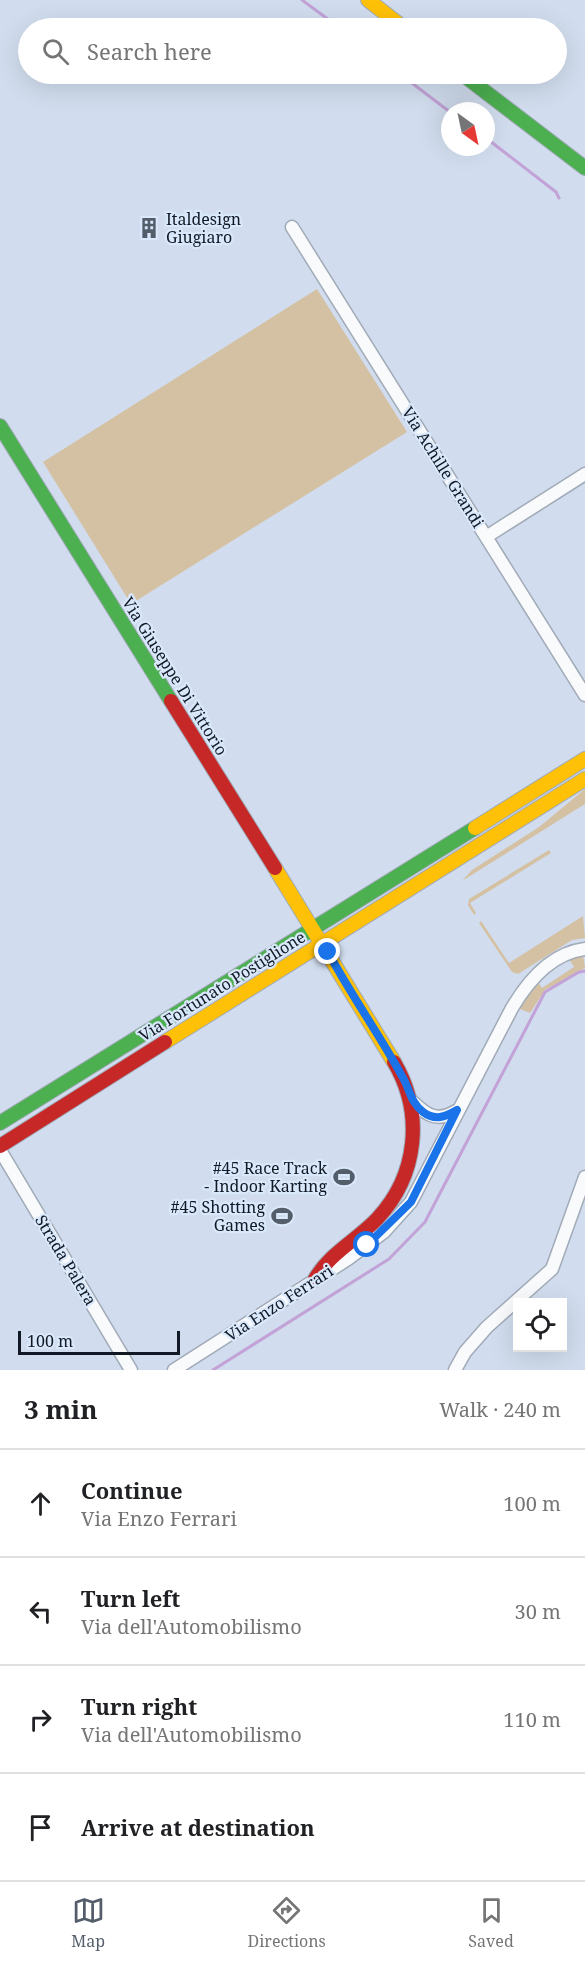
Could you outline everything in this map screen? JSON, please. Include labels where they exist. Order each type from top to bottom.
[{"type":"street","points":[[368,0],[391,18]]},
{"type":"street","points":[[475,84],[585,168]]},
{"type":"street","name":"Via Achille Grandi","points":[[295,225],[299,238],[585,695]]},
{"type":"street","name":"Via Giuseppe Di Vittorio","points":[[0,426],[314,929],[404,1079],[413,1102]]},
{"type":"street","points":[[486,537],[585,474]]},
{"type":"street","name":"Via Fortunato Postiglione","points":[[0,1124],[585,759]]},
{"type":"street","name":"Via Fortunato Postiglione","points":[[0,1148],[585,779]]},
{"type":"street","name":"Via Enzo Ferrari","points":[[174,1370],[367,1245],[411,1202],[457,1110],[513,1006],[531,978],[571,951],[585,949]]},
{"type":"street","points":[[413,1102],[425,1114],[435,1118],[445,1117],[457,1110]]},
{"type":"street","points":[[315,1280],[323,1263],[381,1217],[399,1192],[412,1162],[413,1102]]},
{"type":"street","name":"Strada Palera","points":[[0,1148],[132,1370]]},
{"type":"street","points":[[455,1370],[465,1352],[488,1327],[552,1269],[585,1177]]},
{"type":"shaded area","points":[[317,289],[407,432],[131,604],[43,462]]},
{"type":"shaded area","points":[[585,789],[585,804],[462,881],[472,870],[539,827]]},
{"type":"shaded area","points":[[549,850],[551,853],[470,903],[476,913],[474,915],[468,905],[469,899]]},
{"type":"shaded area","points":[[583,916],[585,938],[572,940],[518,974],[512,972],[479,923],[481,921],[509,963]]},
{"type":"shaded area","points":[[583,955],[585,968],[545,990],[530,1013],[520,1009],[537,981],[542,988],[574,967],[569,959]]},
{"type":"waterway","points":[[302,0],[326,18]]},
{"type":"waterway","points":[[413,84],[441,105]]},
{"type":"waterway","points":[[495,145],[556,192],[559,198]]},
{"type":"waterway","points":[[213,1370],[389,1259],[425,1222],[545,992],[579,972],[585,971]]},
{"type":"traffic: fast","points":[[475,84],[585,168]]},
{"type":"traffic: fast","points":[[0,426],[171,701]]},
{"type":"traffic: fast","points":[[0,1123],[475,828]]},
{"type":"traffic: slow","points":[[368,0],[391,18]]},
{"type":"traffic: slow","points":[[475,828],[585,759]]},
{"type":"traffic: slow","points":[[165,1042],[585,779]]},
{"type":"traffic: slow","points":[[275,868],[394,1062]]},
{"type":"traffic: jam","points":[[171,701],[275,868]]},
{"type":"traffic: jam","points":[[0,1146],[165,1042]]},
{"type":"traffic: jam","points":[[315,1279],[336,1254],[377,1219],[391,1202],[401,1183],[412,1143],[413,1122],[404,1082],[394,1062]]},
{"type":"place","name":"Italdesign Giugiaro","points":[[149,228]]},
{"type":"place","name":"#45 Race Track - Indoor Karting","points":[[344,1177]]},
{"type":"place","name":"#45 Shotting Games","points":[[282,1216]]},
{"type":"route","points":[[328,952],[404,1079],[413,1102],[425,1114],[435,1118],[445,1117],[457,1110],[411,1202],[384,1232],[367,1245]]}]
